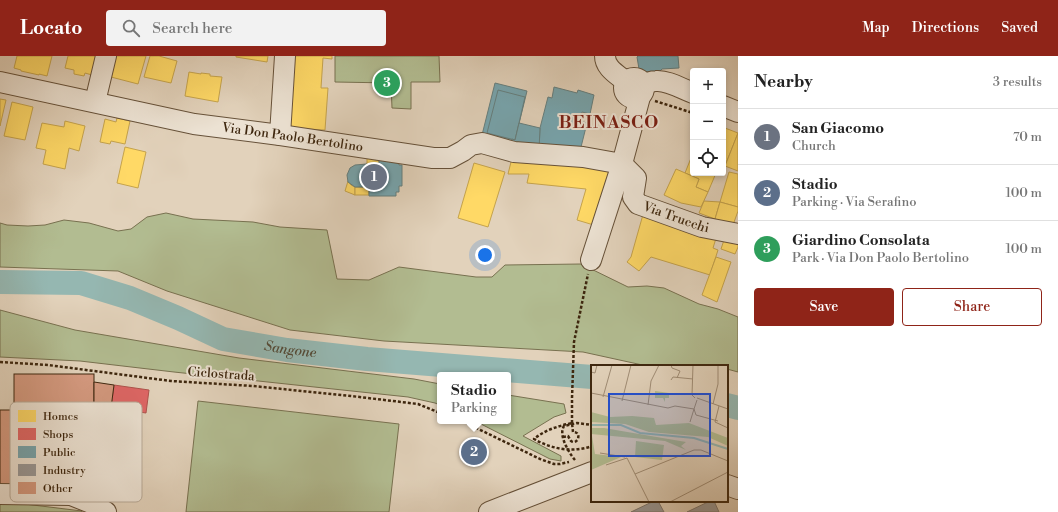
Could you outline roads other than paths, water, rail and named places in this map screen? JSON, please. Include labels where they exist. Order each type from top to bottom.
[{"type":"street","points":[[95,102],[106,56]]},
{"type":"street","points":[[280,135],[285,56]]},
{"type":"street","points":[[605,56],[606,64],[609,68],[636,88]]},
{"type":"street","points":[[636,88],[658,80],[690,92]]},
{"type":"street","name":"Via Don Paolo Bertolino","points":[[0,82],[194,124],[280,135],[433,158],[450,158],[471,145],[482,143],[514,152],[583,157],[622,164]]},
{"type":"street","points":[[591,260],[622,164],[636,88]]},
{"type":"street","points":[[726,107],[738,112]]},
{"type":"street","name":"Via Trucchi","points":[[622,164],[636,178],[633,197],[638,204],[702,227],[738,234]]},
{"type":"street","points":[[489,512],[570,480],[586,466]]},
{"type":"street","points":[[728,485],[738,489]]},
{"type":"street","points":[[0,494],[10,494]]},
{"type":"street","points":[[91,502],[106,512]]},
{"type":"waterway","name":"Sangone","points":[[0,282],[81,283],[130,298],[223,339],[287,350],[367,359],[591,377]]},
{"type":"waterway","name":"Sangone","points":[[728,405],[738,408]]},
{"type":"place","name":"Giardino Consolata","points":[[387,83]]},
{"type":"place","name":"San Giacomo","points":[[374,177]]},
{"type":"place","name":"Stadio","points":[[474,452]]},
{"type":"district","name":"BEINASCO","points":[[609,123]]}]
